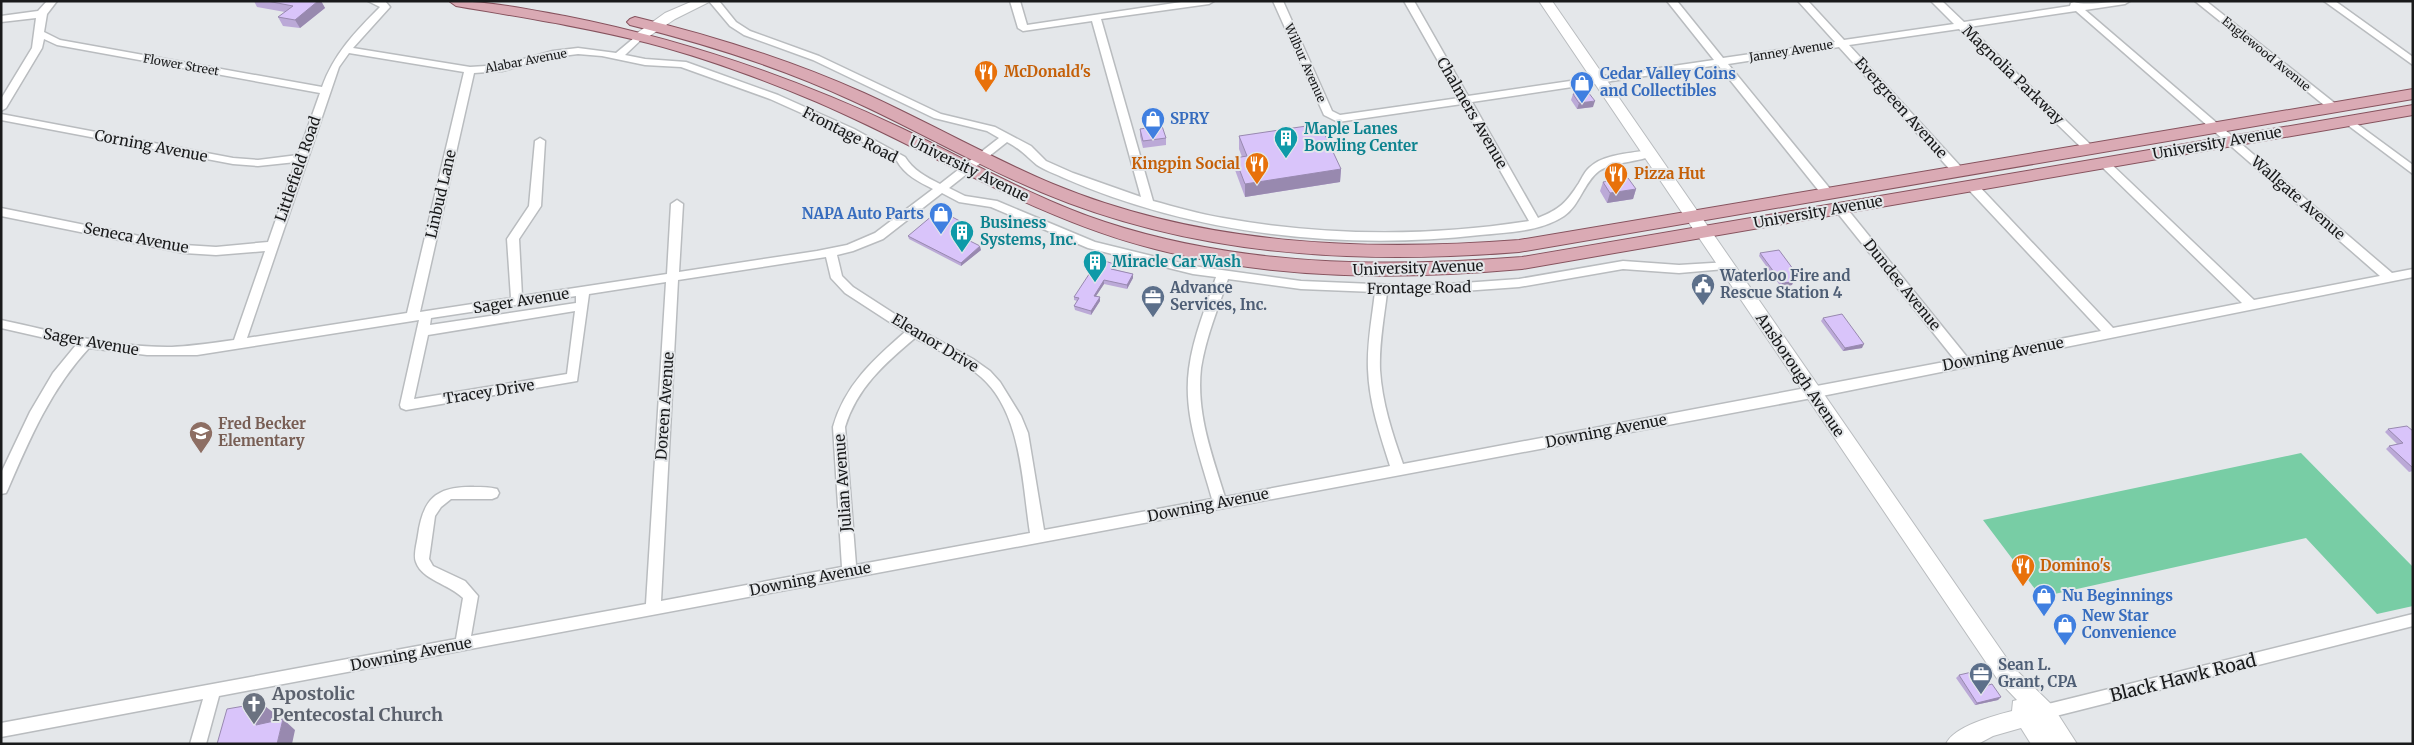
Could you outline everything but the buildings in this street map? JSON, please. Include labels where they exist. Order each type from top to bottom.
[{"type":"main road","name":"University Avenue","points":[[456,1],[640,36],[708,56],[777,80],[976,163],[1138,220],[1203,235],[1282,248],[1378,254],[1452,252],[1519,246],[2413,94]]},
{"type":"main road","name":"University Avenue","points":[[530,1],[655,26],[720,44],[792,69],[856,96],[976,163],[1051,208],[1128,235],[1165,245],[1248,261],[1327,269],[1389,272],[1522,263],[2413,110]]},
{"type":"main road","points":[[640,36],[682,10],[705,1]]},
{"type":"main road","name":"Ansborough Avenue","points":[[1545,1],[2034,715],[2066,744]]},
{"type":"main road","name":"Ansborough Avenue","points":[[2034,715],[2043,744]]},
{"type":"main road","name":"Black Hawk Road","points":[[1957,744],[1988,727],[2034,715]]},
{"type":"street","points":[[1,108],[37,48],[39,33],[37,27],[41,14],[52,1]]},
{"type":"street","name":"Littlefield Road","points":[[238,345],[324,91],[334,67],[346,50],[385,7],[384,4],[373,1]]},
{"type":"street","points":[[714,1],[733,24],[747,33],[816,58],[938,116],[979,126],[1007,137],[1027,148],[1042,163],[1053,169],[1090,185],[1148,204],[1222,222],[1260,228],[1354,236],[1457,234],[1536,224],[1561,212],[1575,198],[1593,170],[1601,165],[1650,153]]},
{"type":"street","points":[[1016,1],[1023,28],[1096,17],[1152,5],[1209,1]]},
{"type":"street","name":"Wilbur Avenue","points":[[1278,1],[1328,113],[1338,119]]},
{"type":"street","name":"Chalmers Avenue","points":[[1409,1],[1536,224]]},
{"type":"street","points":[[1672,1],[1828,193]]},
{"type":"street","name":"Evergreen Avenue","points":[[1803,1],[1958,171]]},
{"type":"street","name":"Magnolia Parkway","points":[[1936,1],[2089,149]]},
{"type":"street","name":"Wallgate Avenue","points":[[2070,1],[2390,278]]},
{"type":"street","name":"Janney Avenue","points":[[1338,119],[2126,1]]},
{"type":"street","name":"Englewood Avenue","points":[[2200,1],[2333,107]]},
{"type":"street","points":[[2329,1],[2413,62]]},
{"type":"street","points":[[1,19],[41,14]]},
{"type":"street","points":[[1096,17],[1148,204]]},
{"type":"street","name":"Flower Street","points":[[39,33],[62,44],[324,91]]},
{"type":"street","points":[[618,56],[640,36]]},
{"type":"street","name":"Alabar Avenue","points":[[346,50],[470,70],[502,68],[565,52],[592,51],[618,56]]},
{"type":"street","name":"Frontage Road","points":[[618,56],[645,62],[682,64],[774,97],[889,151],[901,159],[906,167],[923,180],[963,199],[993,204],[1092,245],[1160,263],[1223,275],[1301,285],[1381,290],[1468,288],[1519,283],[1623,265],[1679,269],[1725,265]]},
{"type":"street","name":"Linbud Lane","points":[[412,318],[470,70]]},
{"type":"street","name":"Corning Avenue","points":[[1,117],[234,161],[258,162],[302,158]]},
{"type":"street","points":[[2349,121],[2413,171]]},
{"type":"street","name":"Sager Avenue","points":[[1,324],[86,343],[134,351],[157,352],[238,345],[831,253],[879,236],[976,163],[1007,137]]},
{"type":"street","points":[[517,302],[512,248],[513,240],[535,206],[540,141]]},
{"type":"street","points":[[2104,163],[2251,305]]},
{"type":"street","points":[[1972,186],[2110,333]]},
{"type":"street","name":"Doreen Avenue","points":[[653,609],[678,204]]},
{"type":"street","name":"Dundee Avenue","points":[[1840,208],[1964,362]]},
{"type":"street","name":"Seneca Avenue","points":[[1,212],[184,249],[225,250],[271,246]]},
{"type":"street","name":"Eleanor Drive","points":[[831,253],[833,270],[842,284],[914,332],[969,362],[986,374],[1007,401],[1020,433],[1038,537]]},
{"type":"street","name":"Downing Avenue","points":[[1,730],[1812,392],[2413,273]]},
{"type":"street","points":[[1220,503],[1196,417],[1194,382],[1200,349],[1223,275]]},
{"type":"street","points":[[1381,290],[1375,349],[1375,387],[1383,426],[1398,470]]},
{"type":"street","points":[[426,316],[422,331],[581,306],[583,291]]},
{"type":"street","name":"Tracey Drive","points":[[422,331],[406,405],[573,378],[581,306]]},
{"type":"street","name":"Julian Avenue","points":[[849,572],[839,427],[844,408],[853,390],[865,376],[914,332]]},
{"type":"street","points":[[1,489],[42,398],[60,370],[86,343]]},
{"type":"street","points":[[462,644],[471,596],[460,585],[428,570],[422,560],[428,515],[436,503],[448,494],[464,492],[492,493]]},
{"type":"street","name":"Black Hawk Road","points":[[2034,715],[2413,620]]},
{"type":"street","points":[[198,744],[213,691]]},
{"type":"green space","points":[[2301,453],[2413,567],[2413,606],[2377,614],[2306,538],[2041,597],[1983,520]]},
{"type":"place","name":"McDonald's","points":[[986,93]]},
{"type":"place","name":"Cedar Valley Coins and Collectibles","points":[[1582,104]]},
{"type":"place","name":"SPRY","points":[[1153,140]]},
{"type":"place","name":"Maple Lanes Bowling Center","points":[[1286,159]]},
{"type":"place","name":"Kingpin Social","points":[[1257,185]]},
{"type":"place","name":"Pizza Hut","points":[[1616,195]]},
{"type":"place","name":"NAPA Auto Parts","points":[[941,235]]},
{"type":"place","name":"Business Systems, Inc.","points":[[962,253]]},
{"type":"place","name":"Miracle Car Wash","points":[[1095,283]]},
{"type":"place","name":"Waterloo Fire and Rescue Station 4","points":[[1703,306]]},
{"type":"place","name":"Advance Services, Inc.","points":[[1153,318]]},
{"type":"place","name":"Fred Becker Elementary","points":[[201,454]]},
{"type":"place","name":"Domino's","points":[[2023,587]]},
{"type":"place","name":"Nu Beginnings","points":[[2044,617]]},
{"type":"place","name":"New Star Convenience","points":[[2065,646]]},
{"type":"place","name":"Sean L. Grant, CPA","points":[[1981,695]]},
{"type":"place","name":"Apostolic Pentecostal Church","points":[[254,725]]}]
